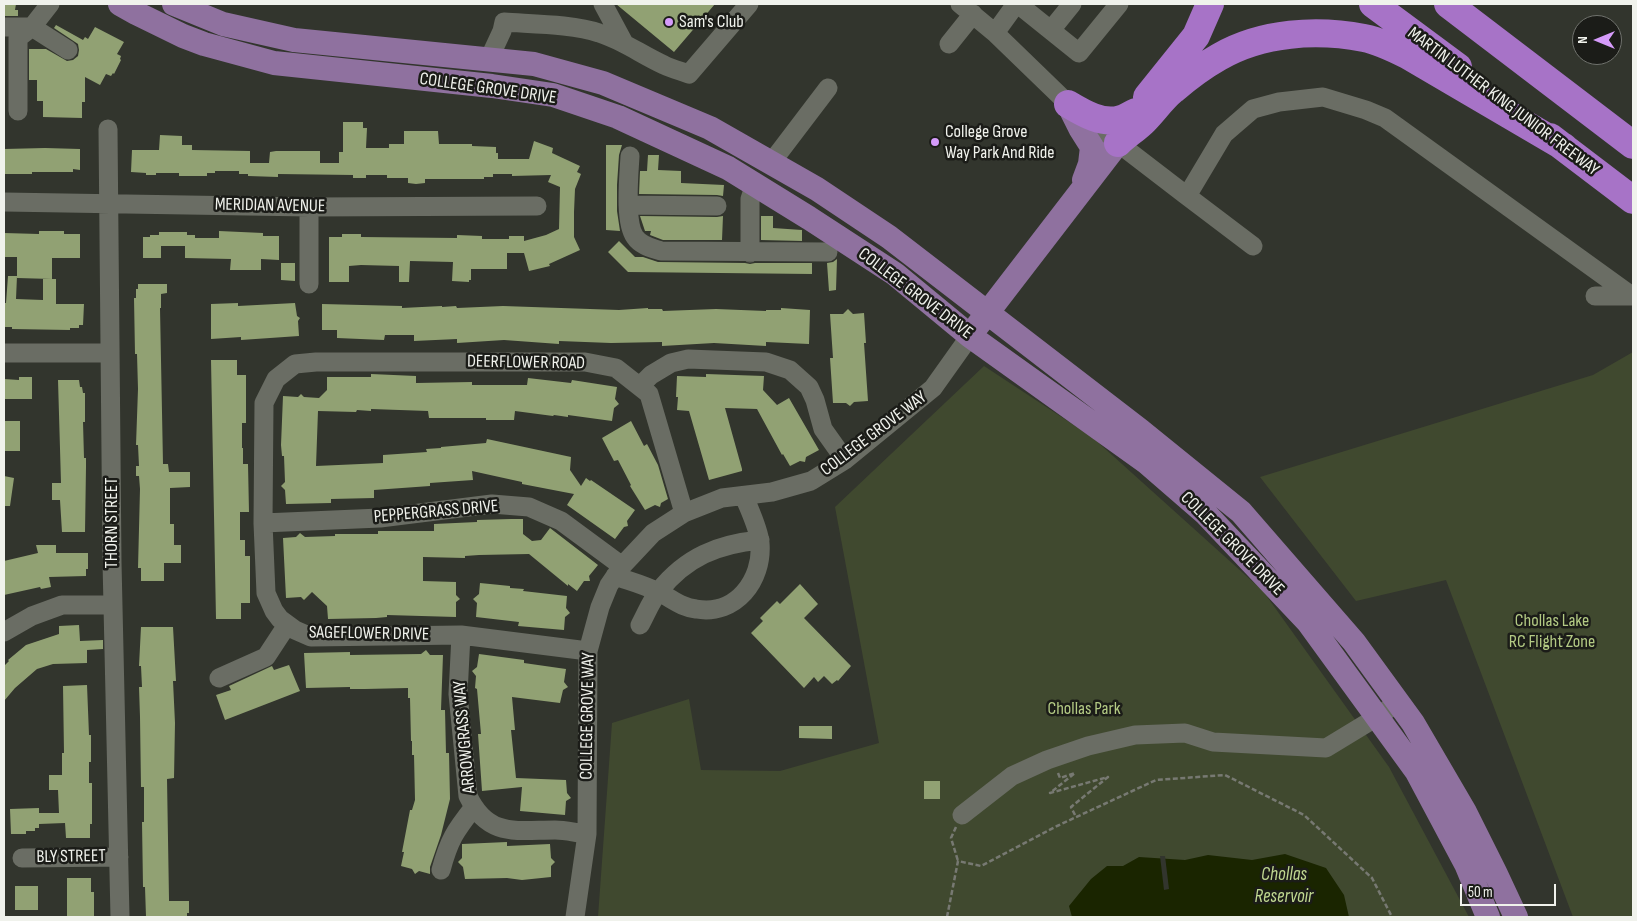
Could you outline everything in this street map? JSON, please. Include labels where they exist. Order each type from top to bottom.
[{"type":"highway","points":[[1118,143],[1136,112],[1196,36],[1210,4]]},
{"type":"highway","name":"MARTIN LUTHER KING JUNIOR FREEWAY","points":[[1373,4],[1633,200]]},
{"type":"highway","points":[[1448,4],[1633,145]]},
{"type":"highway","points":[[1118,143],[1144,121],[1171,92],[1220,56],[1248,44],[1277,37],[1327,34],[1365,38],[1384,44],[1407,55],[1564,147]]},
{"type":"highway","points":[[1068,104],[1094,117],[1110,121],[1121,120],[1136,112]]},
{"type":"main road","name":"COLLEGE GROVE DRIVE","points":[[120,4],[183,36],[204,44],[274,63],[492,86],[553,95],[618,117],[728,168],[895,274],[970,336],[1146,462],[1206,514],[1308,622],[1417,772],[1466,864],[1488,917]]},
{"type":"main road","name":"COLLEGE GROVE DRIVE","points":[[188,7],[223,24],[294,40],[534,64],[603,83],[710,128],[817,189],[889,237],[1141,431],[1241,512],[1354,642],[1413,723],[1465,812],[1516,917]]},
{"type":"main road","points":[[1068,104],[1092,147],[1090,164],[1079,193]]},
{"type":"main road","points":[[675,143],[699,141],[751,166],[762,167],[771,162]]},
{"type":"main road","name":"COLLEGE GROVE WAY","points":[[970,336],[1118,143]]},
{"type":"main road","points":[[755,184],[766,180],[776,180],[832,211],[839,214],[856,215]]},
{"type":"street","points":[[18,111],[18,38],[32,27],[50,4]]},
{"type":"street","points":[[603,4],[624,43]]},
{"type":"street","points":[[489,59],[502,31],[504,22],[586,29],[624,43],[665,66],[689,74],[749,4]]},
{"type":"street","points":[[995,33],[1017,4],[1079,53],[1119,4]]},
{"type":"street","points":[[1050,30],[1072,4]]},
{"type":"street","points":[[183,36],[188,7]]},
{"type":"street","points":[[949,44],[966,9],[995,33],[1087,122],[1118,143],[1253,246]]},
{"type":"street","points":[[4,26],[32,27],[68,50]]},
{"type":"street","points":[[771,162],[828,88]]},
{"type":"street","points":[[1187,196],[1224,134],[1253,109],[1279,102],[1324,97],[1385,118],[1632,296],[1595,296]]},
{"type":"street","name":"THORN STREET","points":[[108,130],[112,605],[120,917]]},
{"type":"street","points":[[630,156],[628,204],[630,226],[635,237],[644,246],[661,251],[828,252]]},
{"type":"street","points":[[750,253],[750,199],[755,184]]},
{"type":"street","name":"MERIDIAN AVENUE","points":[[4,202],[309,206],[537,206]]},
{"type":"street","points":[[628,204],[717,206]]},
{"type":"street","points":[[309,206],[309,284]]},
{"type":"street","name":"COLLEGE GROVE WAY","points":[[575,917],[586,834],[588,651],[600,607],[609,585],[653,533],[684,513],[722,498],[772,492],[811,481],[845,460],[933,388],[970,336]]},
{"type":"street","points":[[4,353],[110,354]]},
{"type":"street","points":[[640,386],[650,375],[671,363],[688,359],[766,362],[790,370],[809,387],[823,428],[845,460]]},
{"type":"street","name":"DEERFLOWER ROAD","points":[[276,379],[294,364],[306,362],[585,362],[616,368],[649,394],[684,513]]},
{"type":"street","name":"SAGEFLOWER DRIVE","points":[[276,379],[264,402],[263,523],[266,593],[274,611],[288,625],[311,637],[461,635],[588,651]]},
{"type":"street","points":[[640,625],[658,592],[682,567],[707,552],[735,542],[760,540],[744,496]]},
{"type":"street","name":"PEPPERGRASS DRIVE","points":[[263,523],[380,518],[492,504],[529,507],[562,520],[619,571],[680,606],[698,610],[714,610],[733,603],[746,592],[755,576],[760,557],[760,540]]},
{"type":"street","points":[[4,632],[32,616],[62,605],[112,605]]},
{"type":"street","points":[[220,678],[266,657],[288,625]]},
{"type":"street","name":"ARROWGRASS WAY","points":[[461,635],[458,694],[468,796],[474,807],[492,824],[508,830],[517,832],[557,830],[586,834]]},
{"type":"street","points":[[962,815],[1012,776],[1054,757],[1088,746],[1135,735],[1185,733],[1213,742],[1326,748],[1398,702]]},
{"type":"street","points":[[441,870],[452,837],[474,807]]},
{"type":"street","name":"BLY STREET","points":[[22,858],[119,857]]},
{"type":"path","points":[[1054,757],[1060,778],[1075,773],[1050,793],[1108,777],[1071,807],[1076,817]]},
{"type":"path","points":[[958,861],[981,866],[1076,817],[1156,780],[1226,775],[1304,815],[1372,878],[1392,917]]},
{"type":"path","points":[[947,917],[958,861],[951,838],[962,815]]},
{"type":"green space","name":"Chollas Lake RC Flight Zone","points":[[1633,352],[1633,917],[1573,917],[1446,580],[1356,601],[1260,477],[1593,375]]},
{"type":"green space","name":"Chollas Park","points":[[984,366],[1092,437],[1263,591],[1389,767],[1469,917],[598,917],[612,723],[689,699],[701,770],[780,771],[879,743],[835,507]]},
{"type":"water","name":"Chollas Reservoir","points":[[1285,854],[1326,868],[1344,895],[1349,917],[1072,917],[1069,906],[1091,879],[1107,866],[1123,866],[1139,857],[1185,860],[1208,855],[1252,860]]},
{"type":"pier","points":[[1160,856],[1165,856],[1169,889],[1164,890]]},
{"type":"building","points":[[4,4],[16,4],[15,10],[18,10],[18,16],[4,16]]},
{"type":"building","name":"Sam's Club","points":[[616,4],[715,4],[674,52]]},
{"type":"building","points":[[56,25],[83,40],[85,37],[88,39],[95,27],[124,42],[117,54],[121,56],[121,60],[114,74],[111,76],[106,74],[100,85],[85,77],[85,102],[82,102],[82,118],[43,117],[43,101],[37,101],[37,80],[29,80],[29,49],[46,49],[67,61],[73,60],[78,56],[78,44],[54,28]]},
{"type":"building","points":[[343,122],[363,122],[363,128],[367,128],[366,148],[389,148],[389,144],[404,144],[404,131],[438,131],[439,144],[472,144],[472,146],[496,147],[498,159],[529,159],[534,141],[553,148],[552,153],[580,166],[577,172],[581,174],[575,189],[574,237],[580,250],[549,264],[550,266],[529,271],[524,253],[507,253],[507,269],[471,269],[471,280],[469,282],[452,281],[453,262],[410,261],[409,282],[399,282],[399,266],[361,265],[349,266],[349,282],[329,282],[329,237],[342,237],[342,234],[361,234],[361,237],[457,238],[457,235],[482,236],[482,239],[509,239],[509,236],[524,236],[524,241],[559,229],[560,187],[548,182],[551,175],[512,176],[512,174],[493,174],[493,177],[484,177],[484,179],[425,179],[425,183],[416,184],[408,183],[408,178],[387,178],[387,175],[366,175],[366,178],[353,178],[353,175],[278,174],[278,177],[248,176],[248,174],[239,174],[239,171],[215,171],[215,173],[207,173],[207,176],[179,176],[179,173],[146,175],[146,173],[131,172],[132,150],[159,150],[160,135],[182,136],[182,145],[192,145],[192,150],[250,151],[250,163],[269,163],[270,152],[320,151],[320,163],[339,163],[339,152],[343,152]]},
{"type":"building","points":[[606,145],[622,145],[619,155],[617,185],[617,211],[620,231],[606,230]]},
{"type":"building","points":[[4,149],[80,149],[80,170],[73,169],[73,172],[4,174]]},
{"type":"building","points":[[648,155],[659,155],[658,170],[681,171],[681,183],[724,185],[723,196],[639,194],[640,171],[647,171]]},
{"type":"building","points":[[640,216],[723,216],[722,240],[663,240],[650,235],[651,231],[645,231]]},
{"type":"building","points":[[761,216],[773,216],[773,228],[802,230],[802,241],[761,240]]},
{"type":"building","points":[[39,231],[64,231],[64,234],[80,234],[80,258],[52,258],[52,279],[17,278],[17,257],[4,257],[4,233],[39,234]]},
{"type":"building","points":[[219,231],[263,233],[263,236],[279,236],[279,260],[261,259],[261,270],[230,270],[231,259],[185,258],[185,246],[161,246],[161,258],[143,258],[143,237],[159,235],[159,232],[187,232],[187,235],[195,235],[195,238],[219,238]]},
{"type":"building","points":[[619,241],[635,257],[643,257],[658,262],[812,263],[812,274],[628,272],[608,252]]},
{"type":"building","points":[[837,259],[836,290],[829,291],[827,263]]},
{"type":"building","points":[[281,263],[295,263],[295,281],[281,280]]},
{"type":"building","points":[[8,276],[17,276],[16,299],[43,300],[43,279],[56,279],[56,304],[84,304],[83,325],[79,325],[79,328],[70,328],[70,330],[12,329],[12,327],[4,327],[4,303],[6,303]]},
{"type":"building","points":[[138,284],[167,284],[167,293],[161,294],[160,308],[163,464],[168,464],[169,472],[190,472],[190,487],[170,488],[170,524],[174,524],[174,545],[181,545],[181,563],[164,563],[164,581],[141,581],[141,568],[138,568],[140,489],[139,476],[136,476],[136,466],[139,466],[138,445],[136,445],[138,389],[134,298],[136,298]]},
{"type":"building","points":[[238,303],[238,306],[295,303],[297,316],[300,318],[298,321],[299,336],[241,340],[241,337],[211,339],[211,304]]},
{"type":"building","points":[[322,304],[402,306],[402,308],[503,306],[619,310],[648,308],[662,309],[663,311],[716,309],[766,311],[781,310],[781,308],[810,310],[809,344],[766,342],[766,346],[714,343],[662,346],[662,342],[559,341],[559,344],[504,340],[457,343],[457,339],[414,341],[414,335],[385,335],[384,340],[337,338],[337,330],[322,330]]},
{"type":"building","points":[[848,309],[853,314],[864,313],[868,401],[854,402],[850,406],[846,403],[833,403],[830,358],[833,358],[830,314],[843,314]]},
{"type":"building","points":[[211,360],[237,360],[237,375],[246,375],[246,423],[242,423],[242,448],[243,464],[248,464],[249,512],[240,512],[240,540],[245,540],[245,556],[250,556],[250,603],[241,603],[241,619],[216,619]]},
{"type":"building","points":[[371,374],[416,376],[416,383],[472,382],[472,385],[527,385],[528,378],[571,383],[572,380],[617,387],[615,399],[619,404],[614,408],[612,421],[515,411],[514,420],[486,420],[486,418],[429,418],[428,411],[371,409],[371,411],[357,410],[356,412],[318,411],[316,466],[383,463],[383,455],[427,452],[426,449],[486,443],[487,439],[571,457],[570,470],[581,486],[586,478],[591,480],[635,510],[627,521],[628,526],[624,527],[615,539],[567,505],[574,494],[522,484],[522,482],[472,471],[473,480],[430,483],[430,486],[374,490],[374,498],[331,499],[331,503],[286,504],[285,490],[281,486],[285,482],[284,456],[282,456],[281,445],[283,396],[298,397],[301,394],[304,397],[319,398],[327,390],[327,377],[371,377]]},
{"type":"building","points":[[706,374],[764,376],[763,390],[777,405],[789,398],[819,450],[806,457],[805,462],[800,461],[790,466],[757,409],[725,408],[742,471],[709,480],[689,411],[677,410],[678,397],[676,397],[677,376],[706,377]]},
{"type":"building","points":[[19,377],[32,377],[32,399],[4,399],[4,379],[19,380]]},
{"type":"building","points":[[58,380],[79,380],[80,387],[82,387],[83,393],[85,393],[85,422],[83,422],[84,458],[86,458],[85,532],[62,532],[60,500],[52,500],[52,483],[61,483]]},
{"type":"building","points":[[4,421],[20,421],[20,451],[4,451]]},
{"type":"building","points":[[631,421],[644,446],[647,444],[658,465],[668,499],[661,503],[660,507],[655,505],[645,510],[630,486],[618,460],[614,461],[602,438]]},
{"type":"building","points":[[4,476],[14,478],[10,506],[4,506]]},
{"type":"building","points":[[523,519],[523,534],[532,541],[541,540],[550,528],[598,565],[589,576],[590,581],[584,581],[577,591],[568,584],[568,586],[529,554],[479,555],[465,556],[465,558],[423,557],[423,581],[456,582],[456,595],[460,599],[456,602],[456,617],[387,615],[387,617],[376,618],[328,619],[327,606],[312,592],[304,600],[301,597],[286,598],[283,538],[296,537],[300,533],[305,537],[335,536],[335,534],[378,534],[378,531],[434,531],[434,524],[477,522],[477,520]]},
{"type":"building","points":[[36,545],[56,545],[56,553],[88,553],[86,576],[49,577],[51,587],[41,589],[40,587],[4,595],[4,561],[38,553]]},
{"type":"building","points":[[480,583],[510,586],[510,588],[524,589],[523,591],[567,596],[566,608],[570,613],[565,617],[564,630],[518,626],[519,622],[476,617],[477,603],[473,599],[479,594]]},
{"type":"building","points":[[800,584],[818,604],[804,618],[851,666],[838,681],[832,684],[824,676],[818,682],[814,677],[804,688],[751,633],[763,621],[760,618],[777,601],[780,604]]},
{"type":"building","points":[[79,625],[80,641],[103,640],[103,649],[87,650],[87,663],[53,664],[37,669],[15,688],[4,701],[4,666],[8,660],[26,645],[59,634],[59,626]]},
{"type":"building","points":[[141,627],[173,627],[176,681],[173,681],[175,723],[174,778],[167,779],[169,901],[189,901],[187,917],[146,917],[145,887],[143,887],[142,822],[144,822],[144,787],[141,787],[139,687],[142,687],[141,666],[139,666]]},
{"type":"building","points":[[426,650],[430,655],[443,655],[441,710],[445,710],[446,753],[449,753],[450,799],[441,835],[430,867],[430,874],[419,871],[415,874],[412,869],[401,866],[410,810],[412,810],[415,800],[414,755],[412,755],[408,688],[306,688],[304,653],[350,652],[350,655],[421,654]]},
{"type":"building","points":[[479,654],[524,660],[524,663],[566,669],[564,682],[568,687],[563,690],[560,703],[512,697],[515,730],[511,730],[516,778],[566,780],[567,793],[571,798],[566,801],[565,815],[520,811],[522,787],[482,791],[478,734],[481,734],[477,689],[475,688],[476,676],[472,671],[477,667]]},
{"type":"building","points":[[289,665],[300,691],[225,720],[216,695],[231,690],[229,686],[272,666],[274,670]]},
{"type":"building","points":[[87,685],[89,735],[91,735],[89,783],[92,783],[90,838],[66,838],[65,823],[39,824],[39,828],[35,828],[35,831],[26,831],[26,834],[11,834],[10,809],[39,808],[39,813],[59,813],[58,790],[49,790],[49,775],[62,775],[62,753],[64,753],[63,686]]},
{"type":"building","points":[[799,726],[832,726],[832,739],[799,738]]},
{"type":"building","points":[[924,781],[940,781],[940,799],[924,799]]},
{"type":"building","points":[[507,842],[507,846],[550,844],[551,858],[555,862],[551,866],[551,877],[522,880],[507,878],[465,879],[463,867],[458,862],[462,858],[462,844]]},
{"type":"building","points":[[67,878],[91,878],[91,892],[94,892],[94,917],[67,917]]},
{"type":"building","points":[[15,886],[38,886],[38,910],[15,910]]},
{"type":"place","name":"Sam's Club","points":[[669,22]]},
{"type":"place","name":"College Grove Way Park And Ride","points":[[935,142]]}]
